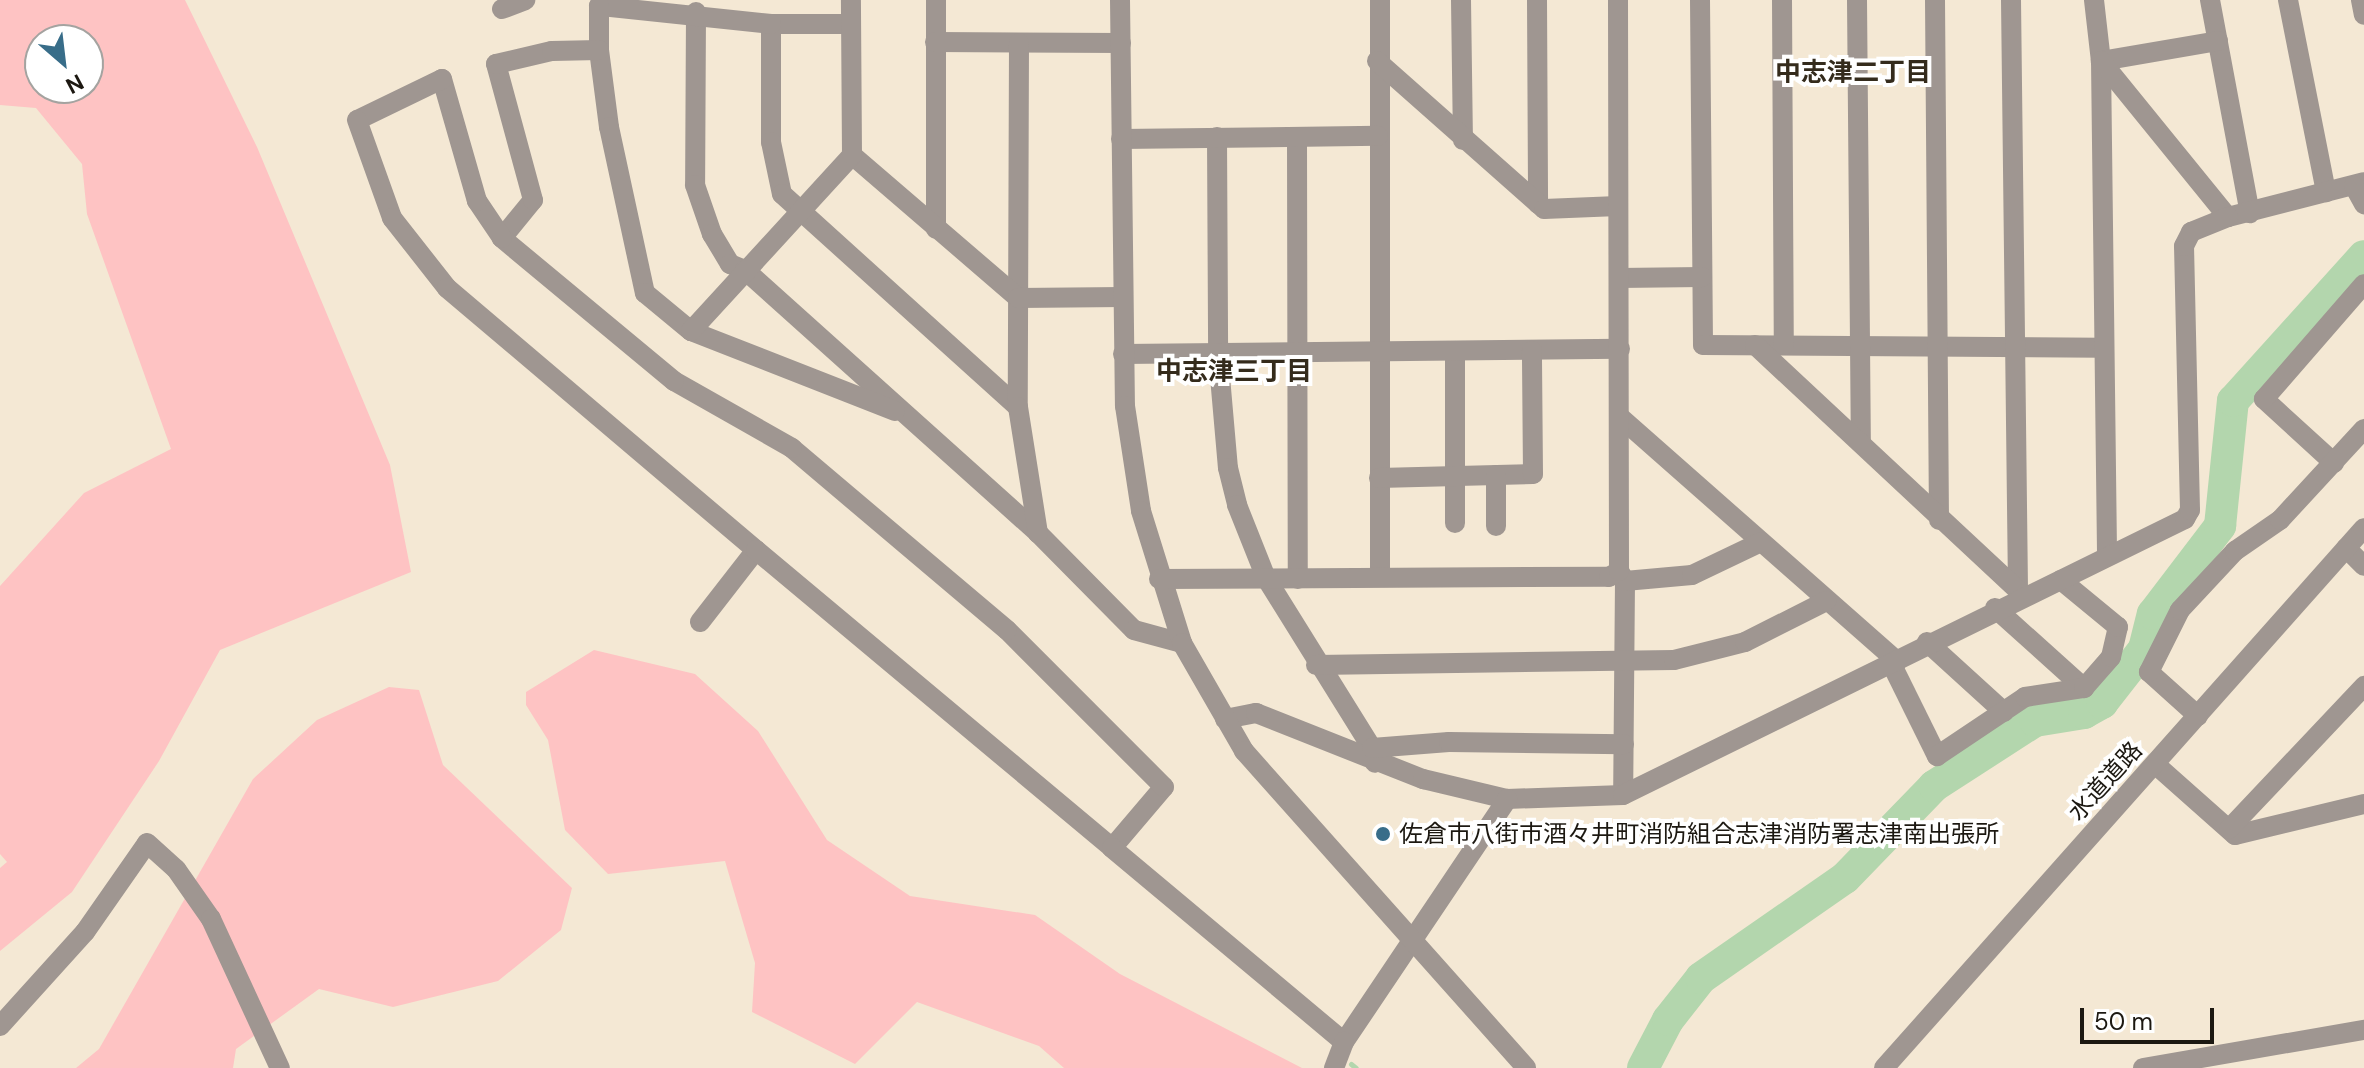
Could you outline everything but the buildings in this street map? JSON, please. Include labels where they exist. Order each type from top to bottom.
[{"type":"street","points":[[502,9],[525,0]]},
{"type":"street","points":[[691,331],[852,155],[851,0]]},
{"type":"street","points":[[936,0],[936,229]]},
{"type":"street","points":[[1120,0],[1123,354],[1134,480],[1159,579],[1182,643],[1244,751],[1526,1068]]},
{"type":"street","points":[[1380,0],[1377,61],[1380,577]]},
{"type":"street","points":[[1461,0],[1463,140]]},
{"type":"street","points":[[1537,0],[1538,204]]},
{"type":"street","points":[[1618,0],[1623,795]]},
{"type":"street","points":[[1700,0],[1703,345],[2101,348]]},
{"type":"street","points":[[1782,0],[1784,345]]},
{"type":"street","points":[[1857,0],[1861,442]]},
{"type":"street","points":[[1935,0],[1939,520]]},
{"type":"street","points":[[2011,0],[2020,592]]},
{"type":"street","points":[[2094,0],[2101,61],[2101,348],[2107,556]]},
{"type":"street","points":[[2210,0],[2250,213]]},
{"type":"street","points":[[2288,0],[2326,192]]},
{"type":"street","points":[[2361,0],[2364,15]]},
{"type":"street","points":[[851,24],[771,24],[696,12],[599,3],[599,50],[609,127],[645,293],[691,331],[905,416]]},
{"type":"street","points":[[696,12],[695,185],[720,248],[730,264],[745,270],[1038,533],[1134,630],[1182,643]]},
{"type":"street","points":[[771,24],[771,142],[782,194],[798,213],[1018,407]]},
{"type":"street","points":[[2101,61],[2218,41]]},
{"type":"street","points":[[935,42],[1121,43]]},
{"type":"street","points":[[1019,43],[1018,407],[1038,533]]},
{"type":"street","points":[[502,238],[533,200],[496,64],[552,51],[599,50]]},
{"type":"street","points":[[1377,61],[1544,209],[1618,206]]},
{"type":"street","points":[[2101,61],[2228,217]]},
{"type":"street","points":[[1112,848],[1164,787],[1007,630],[792,448],[674,381],[502,238],[477,201],[442,79],[357,120],[392,218],[447,288],[756,550],[1112,848],[1344,1042]]},
{"type":"street","points":[[1121,139],[1378,136]]},
{"type":"street","points":[[1217,137],[1218,354],[1228,468],[1266,578],[1316,665],[1374,755]]},
{"type":"street","points":[[1297,137],[1298,579]]},
{"type":"street","points":[[852,155],[1018,298],[1123,297]]},
{"type":"street","points":[[1225,719],[1256,713],[1507,799],[1623,795],[1894,662],[2020,592],[2061,580],[2185,519],[2190,510],[2184,246],[2191,232],[2228,217],[2326,192],[2361,190]]},
{"type":"street","points":[[1619,278],[1702,277]]},
{"type":"street","points":[[2334,463],[2264,399],[2364,284]]},
{"type":"street","points":[[1755,345],[1861,442],[1939,520],[2020,592]]},
{"type":"street","points":[[1123,354],[1379,354],[1620,349]]},
{"type":"street","points":[[1379,478],[1533,474],[1532,351]]},
{"type":"street","points":[[1455,352],[1455,523]]},
{"type":"street","points":[[1621,418],[1894,662],[1937,756],[2025,697],[2084,688],[2111,657],[2118,627],[2061,580]]},
{"type":"street","points":[[2198,716],[2149,672],[2180,610],[2235,551],[2280,520],[2364,429]]},
{"type":"street","points":[[1496,475],[1496,526]]},
{"type":"street","name":"水道道路","points":[[1884,1068],[2364,528]]},
{"type":"street","points":[[1159,579],[1692,575],[1761,542]]},
{"type":"street","points":[[2346,548],[2364,566]]},
{"type":"street","points":[[700,622],[756,550]]},
{"type":"street","points":[[1316,665],[1624,662],[1710,653],[1745,642],[1826,601]]},
{"type":"street","points":[[1995,608],[2084,688]]},
{"type":"street","points":[[1927,642],[2004,712]]},
{"type":"street","points":[[2229,829],[2364,686]]},
{"type":"street","points":[[1374,755],[1449,742],[1624,744]]},
{"type":"street","points":[[2155,764],[2235,835],[2364,804]]},
{"type":"street","points":[[1334,1068],[1344,1042],[1507,799]]},
{"type":"street","points":[[0,1026],[85,932],[147,843],[176,869],[211,919],[280,1068]]},
{"type":"street","points":[[2143,1068],[2364,1030]]},
{"type":"shaded area","points":[[0,0],[185,0],[257,147],[390,465],[411,572],[220,650],[159,761],[72,892],[0,951],[0,868],[7,862],[0,854],[0,586],[84,493],[171,449],[87,214],[82,164],[36,108],[0,105]]},
{"type":"shaded area","points":[[594,650],[695,674],[758,731],[827,840],[910,896],[1035,915],[1120,974],[1302,1068],[1064,1068],[1039,1046],[917,1002],[855,1064],[752,1012],[755,963],[725,861],[608,874],[565,830],[548,740],[526,705],[526,692]]},
{"type":"shaded area","points":[[389,687],[419,690],[443,765],[572,888],[561,930],[498,981],[393,1007],[319,989],[236,1049],[233,1068],[76,1068],[99,1049],[253,779],[317,720]]},
{"type":"waterway","points":[[1643,1068],[1668,1020],[1701,978],[1845,878],[1934,786],[2035,721],[2084,713],[2102,703],[2144,649],[2153,614],[2220,526],[2233,401],[2364,256]]},
{"type":"waterway","points":[[1351,1064],[1356,1068]]},
{"type":"place","name":"佐倉市八街市酒々井町消防組合志津消防署志津南出張所","points":[[1383,834]]},
{"type":"district","name":"中志津二丁目","points":[[1853,73]]},
{"type":"district","name":"中志津三丁目","points":[[1234,372]]}]
